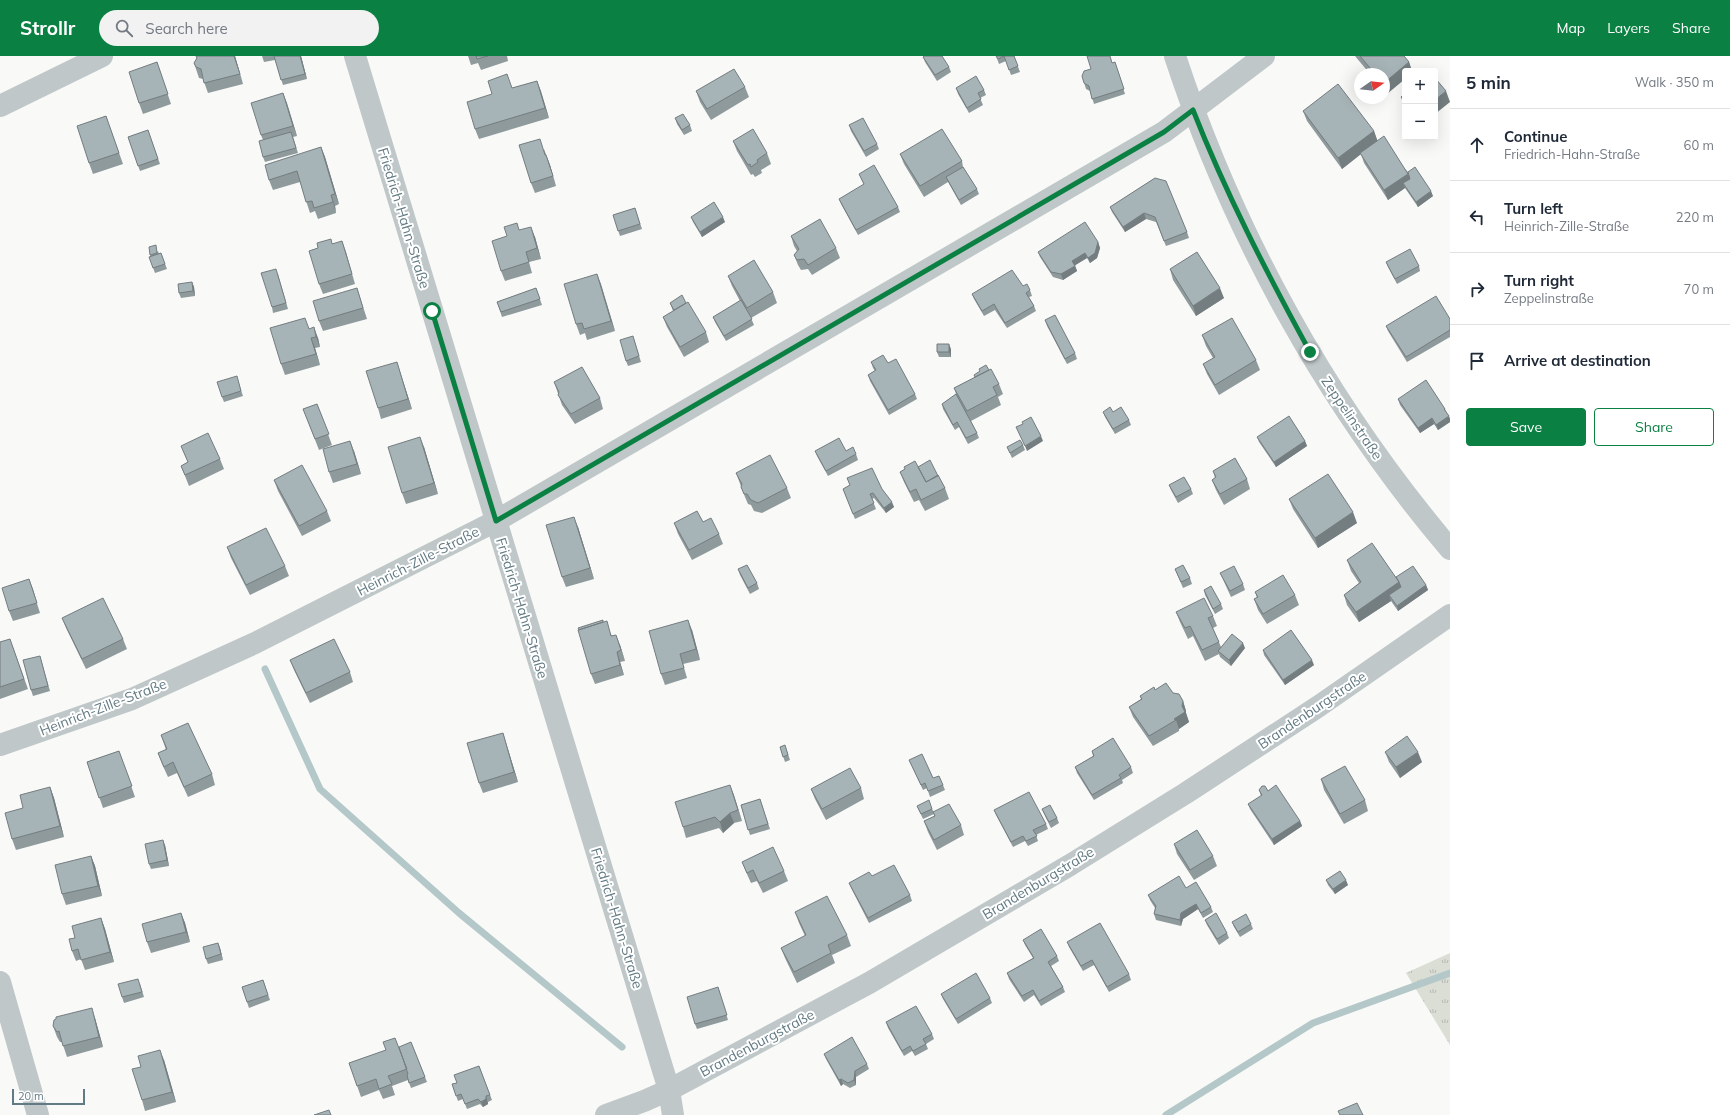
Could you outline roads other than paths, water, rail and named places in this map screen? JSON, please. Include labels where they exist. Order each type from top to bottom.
[{"type":"street","points":[[0,106],[102,56]]},
{"type":"street","name":"Friedrich-Hahn-Straße","points":[[355,56],[669,1090],[673,1115]]},
{"type":"street","name":"Zeppelinstraße","points":[[1175,56],[1193,110],[1213,161],[1271,282],[1310,352],[1348,415],[1379,458],[1450,549]]},
{"type":"street","name":"Heinrich-Zille-Straße","points":[[0,745],[132,699],[255,643],[496,521],[1157,136],[1264,56]]},
{"type":"street","name":"Brandenburgstraße","points":[[606,1115],[669,1090],[869,983],[1070,865],[1186,793],[1306,715],[1450,615]]},
{"type":"street","points":[[0,982],[38,1115]]},
{"type":"waterway","points":[[265,669],[320,789],[459,913],[622,1047]]},
{"type":"waterway","points":[[1166,1115],[1313,1023],[1450,973]]}]
